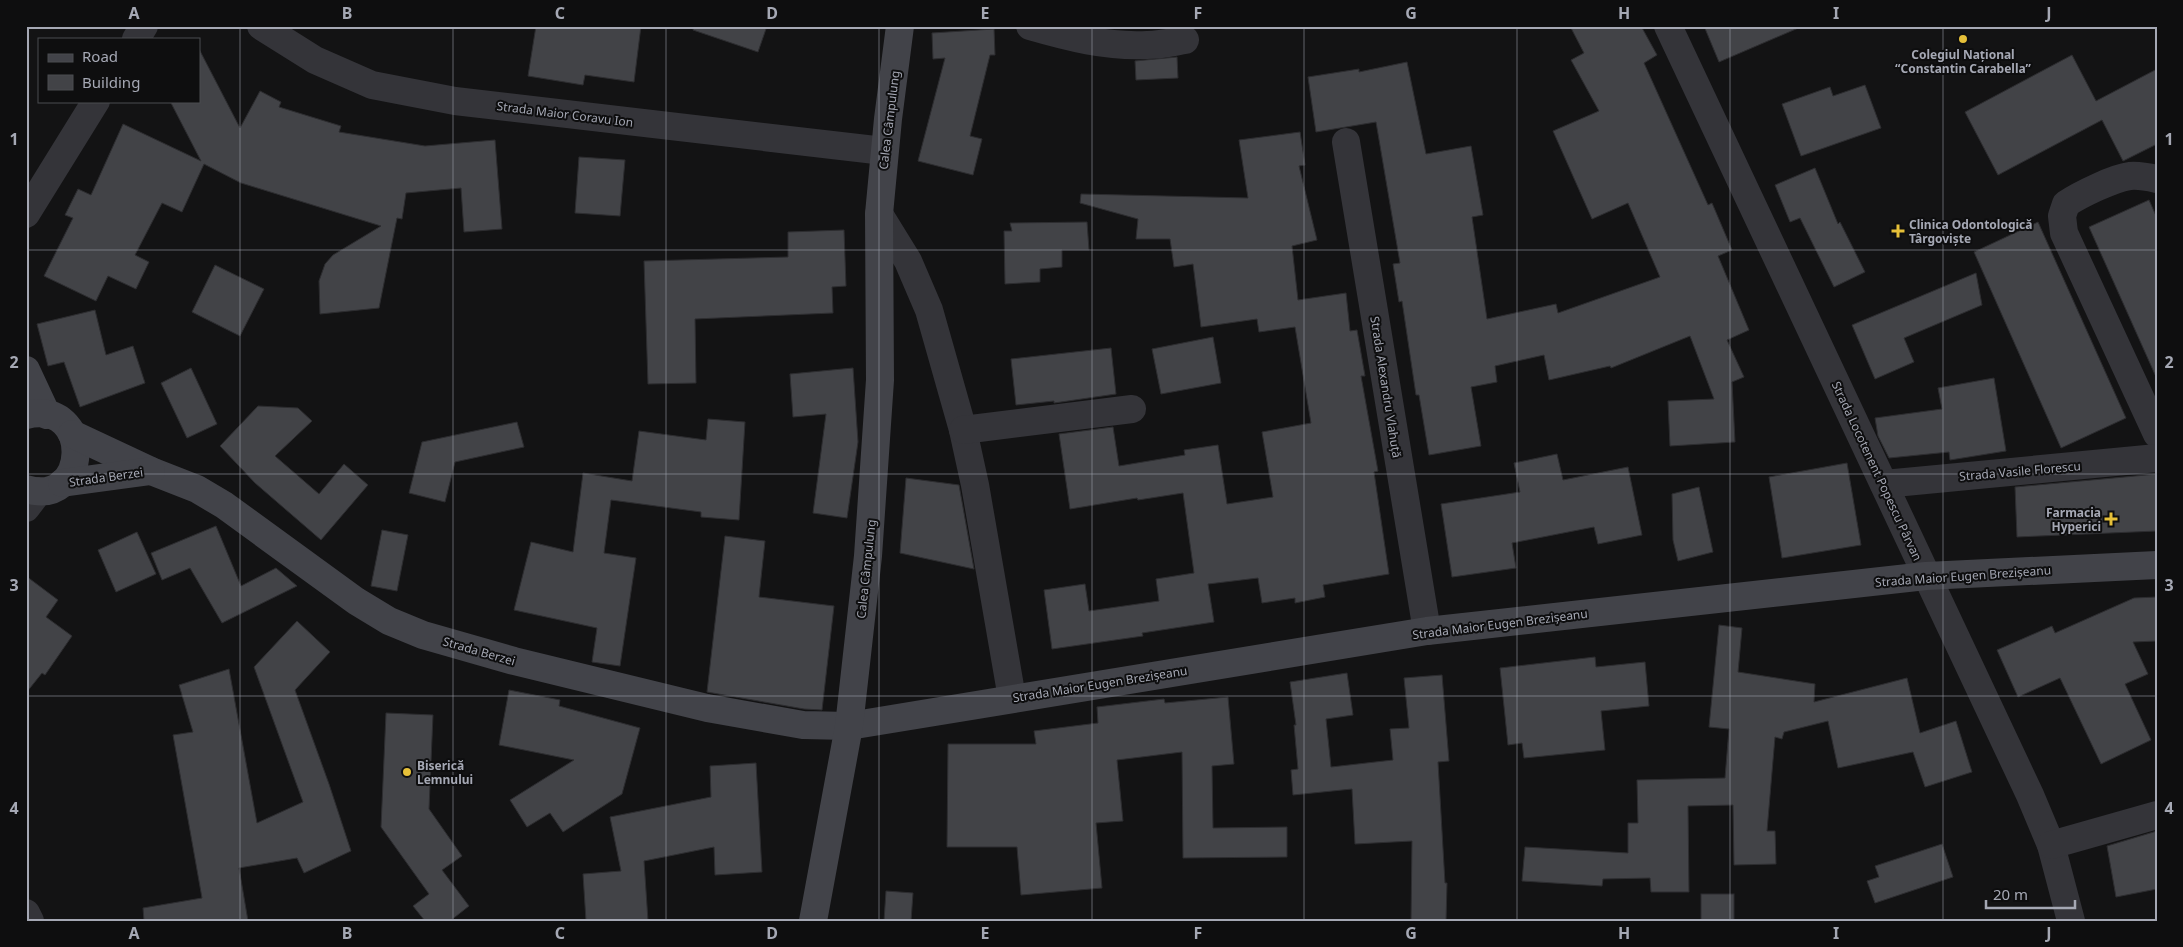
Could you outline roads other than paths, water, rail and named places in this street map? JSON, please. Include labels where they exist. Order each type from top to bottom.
[{"type":"street","points":[[137,38],[144,26]]},
{"type":"street","name":"Strada Maior Coravu Ion","points":[[261,26],[315,60],[372,85],[455,101],[884,151]]},
{"type":"street","name":"Calea Câmpulung","points":[[814,921],[849,726],[868,556],[878,426],[880,351],[879,214],[884,151],[900,26]]},
{"type":"street","points":[[1030,26],[1070,38],[1113,45],[1148,45],[1185,40]]},
{"type":"street","name":"Strada Locotenent Popescu Pârvan","points":[[1668,26],[2030,795],[2051,845],[2071,921]]},
{"type":"street","points":[[26,214],[95,102]]},
{"type":"street","name":"Strada Alexandru Vlahuță","points":[[1346,142],[1427,631]]},
{"type":"street","points":[[2157,179],[2147,176],[2129,176],[2076,197],[2066,204],[2062,216],[2064,233],[2157,434]]},
{"type":"street","points":[[879,214],[908,261],[928,310],[963,430],[975,485],[1012,698]]},
{"type":"street","points":[[26,370],[37,415]]},
{"type":"street","points":[[963,430],[1132,408]]},
{"type":"street","name":"Strada Berzei","points":[[37,415],[62,422],[72,434],[197,490],[224,505],[356,601],[388,620],[423,635],[514,661],[716,710],[802,725],[849,726]]},
{"type":"street","points":[[38,493],[69,476],[76,463],[77,448],[72,434]]},
{"type":"street","name":"Strada Vasile Florescu","points":[[1884,484],[2157,458]]},
{"type":"street","name":"Strada Berzei","points":[[38,493],[151,471]]},
{"type":"street","name":"Strada Maior Eugen Brezișeanu","points":[[849,726],[1427,631],[1926,576],[2157,565]]},
{"type":"street","points":[[2051,845],[2157,815]]},
{"type":"street","points":[[26,913],[30,921]]},
{"type":"place","name":"Colegiul Național “Constantin Carabella”","points":[[1963,39]]},
{"type":"place","name":"Clinica Odontologică Târgoviște","points":[[1898,231]]},
{"type":"place","name":"Farmacia Hyperici","points":[[2111,519]]},
{"type":"place","name":"Biserică Lemnului","points":[[407,772]]}]
